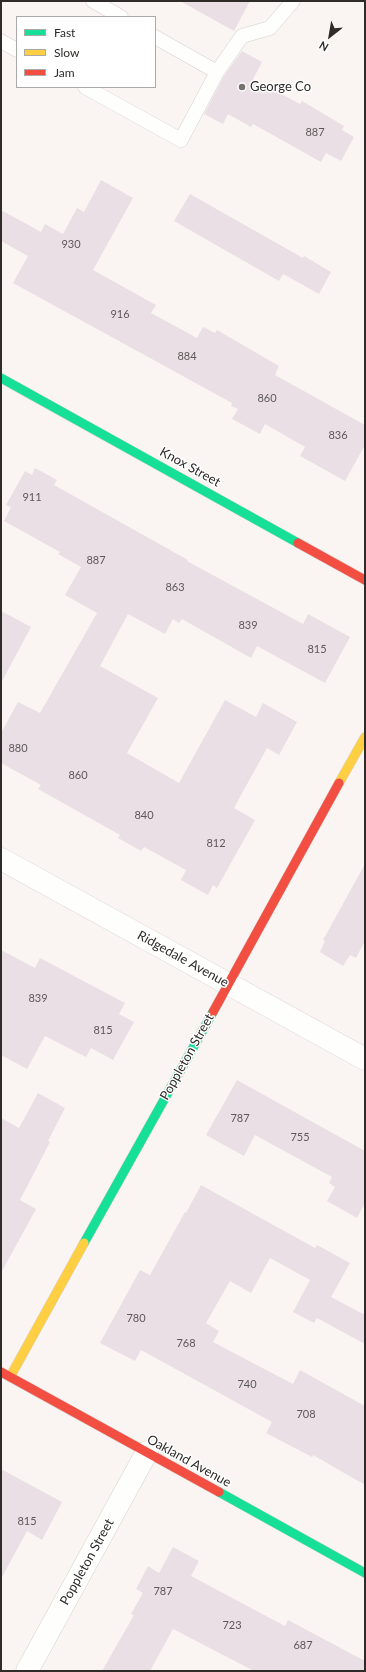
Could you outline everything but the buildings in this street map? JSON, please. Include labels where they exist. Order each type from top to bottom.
[{"type":"street","name":"Knox Street","points":[[1,378],[365,580]]},
{"type":"street","name":"Poppleton Street","points":[[10,1377],[365,737]]},
{"type":"street","name":"Ridgedale Avenue","points":[[1,859],[365,1059]]},
{"type":"street","name":"Oakland Avenue","points":[[1,1372],[365,1572]]},
{"type":"street","name":"Poppleton Street","points":[[27,1671],[147,1452]]},
{"type":"lane","points":[[93,1],[119,16]]},
{"type":"lane","points":[[87,88],[181,140],[217,72],[242,36],[270,28],[293,1]]},
{"type":"lane","points":[[156,37],[217,72]]},
{"type":"lane","points":[[1,41],[16,49]]},
{"type":"traffic: fast","points":[[1,378],[298,543]]},
{"type":"traffic: fast","points":[[84,1243],[213,1012]]},
{"type":"traffic: fast","points":[[219,1492],[365,1573]]},
{"type":"traffic: slow","points":[[339,783],[365,737]]},
{"type":"traffic: slow","points":[[10,1377],[84,1243]]},
{"type":"traffic: jam","points":[[298,543],[365,580]]},
{"type":"traffic: jam","points":[[213,1012],[339,783]]},
{"type":"traffic: jam","points":[[1,1372],[219,1492]]},
{"type":"place","name":"George Co","points":[[242,87]]}]
